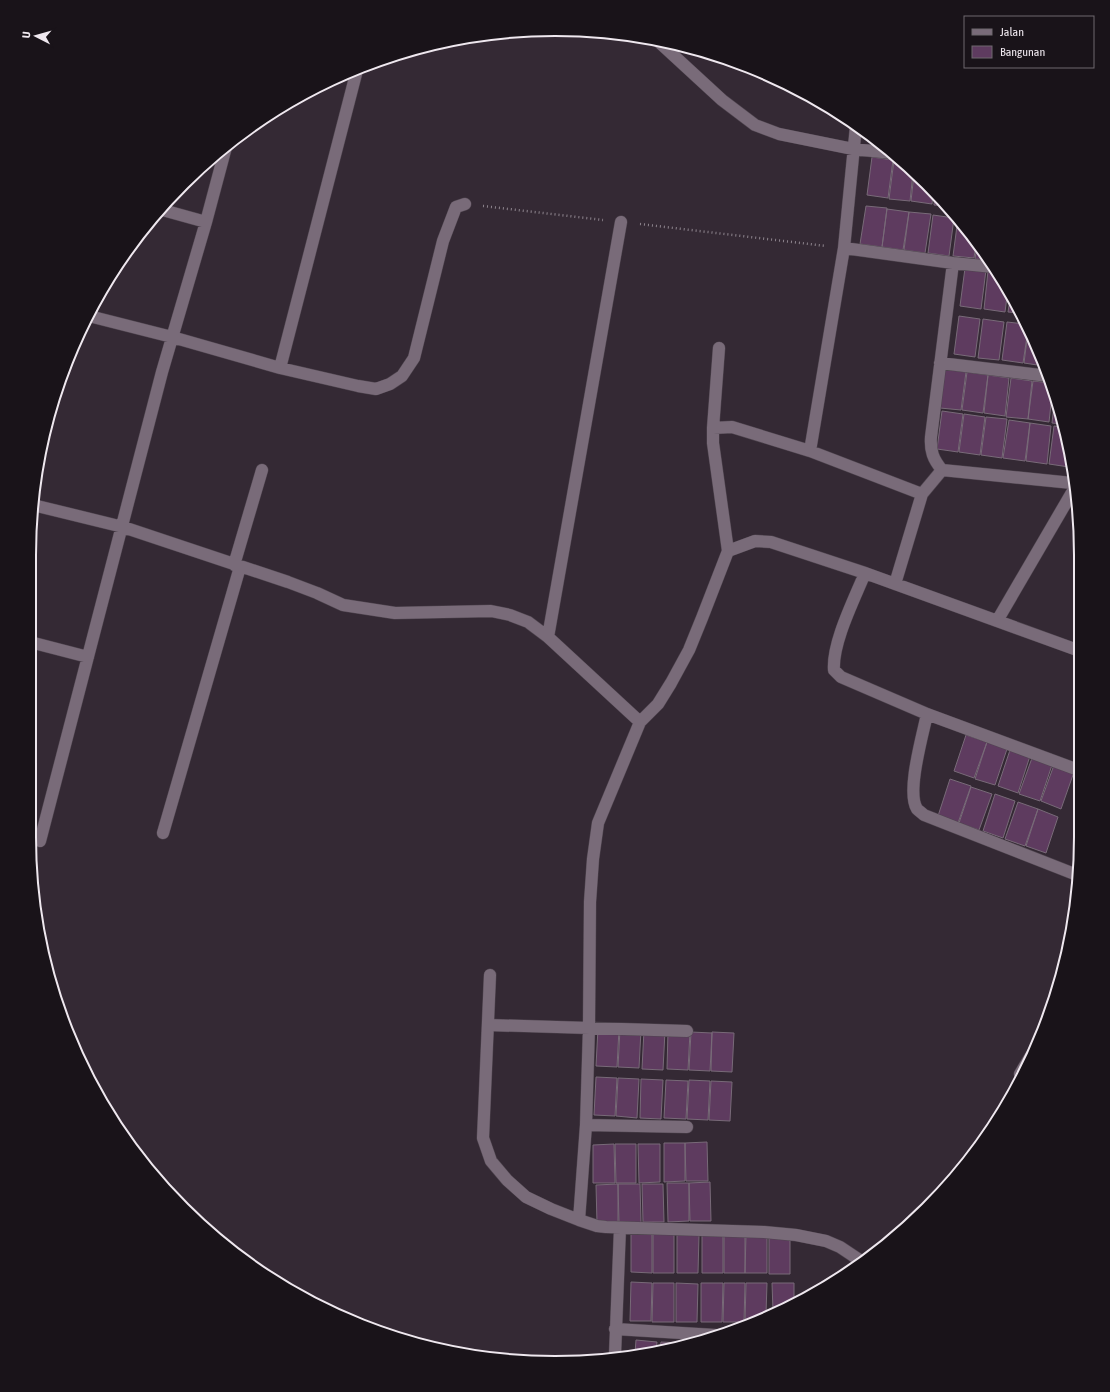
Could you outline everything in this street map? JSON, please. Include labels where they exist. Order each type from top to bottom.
[{"type":"street","points":[[666,48],[722,100],[755,125],[779,134],[853,149],[882,152]]},
{"type":"street","points":[[280,368],[355,76]]},
{"type":"street","points":[[810,451],[844,248],[855,132]]},
{"type":"street","points":[[40,841],[123,527],[162,372],[224,156]]},
{"type":"street","points":[[94,317],[172,337],[280,368],[376,389],[390,384],[402,376],[414,358],[451,216],[456,207],[465,204]]},
{"type":"street","points":[[167,211],[206,222]]},
{"type":"street","points":[[548,637],[621,222]]},
{"type":"street","points":[[844,248],[987,267]]},
{"type":"street","points":[[953,263],[931,448],[935,462],[942,470],[1069,483]]},
{"type":"street","points":[[579,1220],[586,1125],[589,1027],[590,902],[593,860],[598,823],[640,722],[658,704],[672,683],[689,650],[728,552],[713,443],[719,348]]},
{"type":"street","points":[[940,363],[1041,375]]},
{"type":"street","points":[[713,428],[732,428],[745,431],[810,451],[922,494]]},
{"type":"street","points":[[163,834],[262,470]]},
{"type":"street","points":[[895,584],[922,494],[942,470]]},
{"type":"street","points":[[997,621],[1071,495]]},
{"type":"street","points":[[38,506],[123,527],[310,590],[343,605],[402,613],[491,611],[510,614],[528,622],[548,637],[640,722]]},
{"type":"street","points":[[728,552],[755,541],[770,542],[865,573],[1074,649]]},
{"type":"street","points":[[865,573],[836,648],[833,663],[834,670],[841,677],[927,714],[1074,768]]},
{"type":"street","points":[[36,644],[88,657]]},
{"type":"street","points":[[927,714],[914,779],[914,796],[917,808],[924,815],[1073,873]]},
{"type":"street","points":[[490,975],[483,1138],[491,1161],[507,1180],[526,1197],[551,1209],[597,1226],[764,1232],[803,1236],[826,1241],[840,1247],[857,1259]]},
{"type":"street","points":[[488,1025],[688,1030]]},
{"type":"street","points":[[586,1125],[687,1127]]},
{"type":"street","points":[[615,1353],[620,1228]]},
{"type":"street","points":[[615,1329],[702,1334]]},
{"type":"path","points":[[465,204],[844,248]]},
{"type":"building","points":[[872,157],[891,160],[893,161],[888,198],[867,195]]},
{"type":"building","points":[[894,162],[912,179],[910,201],[889,199]]},
{"type":"building","points":[[913,180],[932,199],[932,204],[911,201]]},
{"type":"building","points":[[866,206],[887,208],[882,247],[860,244]]},
{"type":"building","points":[[887,209],[909,212],[903,250],[882,247]]},
{"type":"building","points":[[909,212],[931,214],[925,253],[904,250]]},
{"type":"building","points":[[933,215],[949,217],[953,223],[949,256],[928,253]]},
{"type":"building","points":[[957,227],[975,250],[974,258],[953,256]]},
{"type":"building","points":[[976,252],[982,260],[975,259]]},
{"type":"building","points":[[965,268],[986,270],[981,309],[960,306]]},
{"type":"building","points":[[988,271],[1006,301],[1005,312],[984,309]]},
{"type":"building","points":[[1009,305],[1013,312],[1008,312]]},
{"type":"building","points":[[959,316],[980,319],[975,357],[954,354]]},
{"type":"building","points":[[983,319],[1004,322],[999,360],[978,358]]},
{"type":"building","points":[[1007,322],[1019,323],[1027,340],[1023,363],[1002,360]]},
{"type":"building","points":[[1027,340],[1037,365],[1024,363]]},
{"type":"building","points":[[945,369],[966,372],[961,410],[940,408]]},
{"type":"building","points":[[967,372],[988,375],[983,413],[962,410]]},
{"type":"building","points":[[988,375],[1009,378],[1005,416],[984,413]]},
{"type":"building","points":[[1011,378],[1032,381],[1028,419],[1006,417]]},
{"type":"building","points":[[1033,381],[1044,382],[1051,404],[1049,422],[1028,419]]},
{"type":"building","points":[[942,411],[963,414],[958,452],[937,449]]},
{"type":"building","points":[[1053,412],[1057,424],[1052,423]]},
{"type":"building","points":[[964,414],[985,417],[980,455],[959,452]]},
{"type":"building","points":[[986,417],[1007,419],[1002,458],[981,455]]},
{"type":"building","points":[[1009,420],[1030,423],[1025,461],[1003,458]]},
{"type":"building","points":[[1030,423],[1051,426],[1047,464],[1026,461]]},
{"type":"building","points":[[1054,426],[1057,426],[1066,467],[1049,464]]},
{"type":"building","points":[[966,735],[987,742],[974,778],[954,771]]},
{"type":"building","points":[[987,742],[1007,749],[995,785],[975,779]]},
{"type":"building","points":[[1010,750],[1030,756],[1018,793],[998,786]]},
{"type":"building","points":[[1032,758],[1052,765],[1040,801],[1019,794]]},
{"type":"building","points":[[1054,765],[1074,772],[1061,809],[1041,801]]},
{"type":"building","points":[[950,779],[971,786],[958,823],[938,816]]},
{"type":"building","points":[[971,787],[992,794],[979,830],[959,823]]},
{"type":"building","points":[[995,794],[1015,801],[1003,838],[983,831]]},
{"type":"building","points":[[1018,802],[1038,809],[1025,846],[1005,839]]},
{"type":"building","points":[[1038,809],[1058,817],[1046,853],[1026,846]]},
{"type":"building","points":[[598,1028],[619,1029],[617,1067],[596,1066]]},
{"type":"building","points":[[620,1029],[641,1030],[639,1068],[618,1067]]},
{"type":"building","points":[[644,1030],[665,1031],[663,1070],[642,1069]]},
{"type":"building","points":[[668,1031],[690,1032],[688,1070],[667,1069]]},
{"type":"building","points":[[691,1032],[712,1033],[710,1071],[689,1070]]},
{"type":"building","points":[[712,1032],[734,1033],[732,1072],[711,1071]]},
{"type":"building","points":[[596,1077],[617,1078],[615,1116],[594,1115]]},
{"type":"building","points":[[618,1078],[639,1079],[637,1118],[616,1116]]},
{"type":"building","points":[[641,1079],[663,1080],[661,1119],[640,1118]]},
{"type":"building","points":[[666,1080],[688,1081],[686,1119],[664,1118]]},
{"type":"building","points":[[689,1080],[710,1081],[708,1120],[687,1119]]},
{"type":"building","points":[[711,1081],[732,1082],[730,1121],[709,1120]]},
{"type":"building","points":[[707,1142],[708,1181],[686,1181],[685,1143]]},
{"type":"building","points":[[664,1143],[685,1143],[685,1181],[664,1182]]},
{"type":"building","points":[[614,1144],[615,1183],[593,1183],[593,1145]]},
{"type":"building","points":[[615,1144],[636,1144],[636,1183],[616,1183]]},
{"type":"building","points":[[638,1144],[660,1144],[660,1182],[639,1183]]},
{"type":"building","points":[[710,1182],[711,1221],[690,1221],[689,1183]]},
{"type":"building","points":[[667,1183],[689,1183],[689,1221],[668,1222]]},
{"type":"building","points":[[618,1184],[618,1223],[597,1223],[596,1185]]},
{"type":"building","points":[[618,1184],[640,1184],[641,1223],[619,1223]]},
{"type":"building","points":[[642,1184],[663,1184],[664,1222],[643,1222]]},
{"type":"building","points":[[631,1234],[652,1234],[652,1273],[631,1272]]},
{"type":"building","points":[[653,1234],[674,1234],[674,1273],[653,1273]]},
{"type":"building","points":[[677,1234],[699,1235],[698,1273],[677,1273]]},
{"type":"building","points":[[702,1234],[723,1234],[723,1273],[702,1273]]},
{"type":"building","points":[[724,1234],[745,1234],[745,1273],[724,1273]]},
{"type":"building","points":[[746,1234],[767,1235],[767,1273],[745,1273]]},
{"type":"building","points":[[769,1235],[790,1235],[790,1274],[769,1274]]},
{"type":"building","points":[[631,1282],[652,1283],[651,1321],[630,1321]]},
{"type":"building","points":[[653,1283],[674,1283],[674,1322],[652,1322]]},
{"type":"building","points":[[676,1283],[698,1284],[697,1322],[676,1322]]},
{"type":"building","points":[[701,1283],[723,1283],[722,1322],[701,1322]]},
{"type":"building","points":[[724,1283],[745,1283],[744,1320],[738,1322],[723,1322]]},
{"type":"building","points":[[746,1283],[767,1283],[766,1311],[745,1319]]},
{"type":"building","points":[[772,1283],[794,1283],[794,1297],[773,1307]]},
{"type":"building","points":[[636,1340],[657,1342],[657,1346],[635,1350]]},
{"type":"building","points":[[661,1342],[671,1342],[661,1345]]}]
